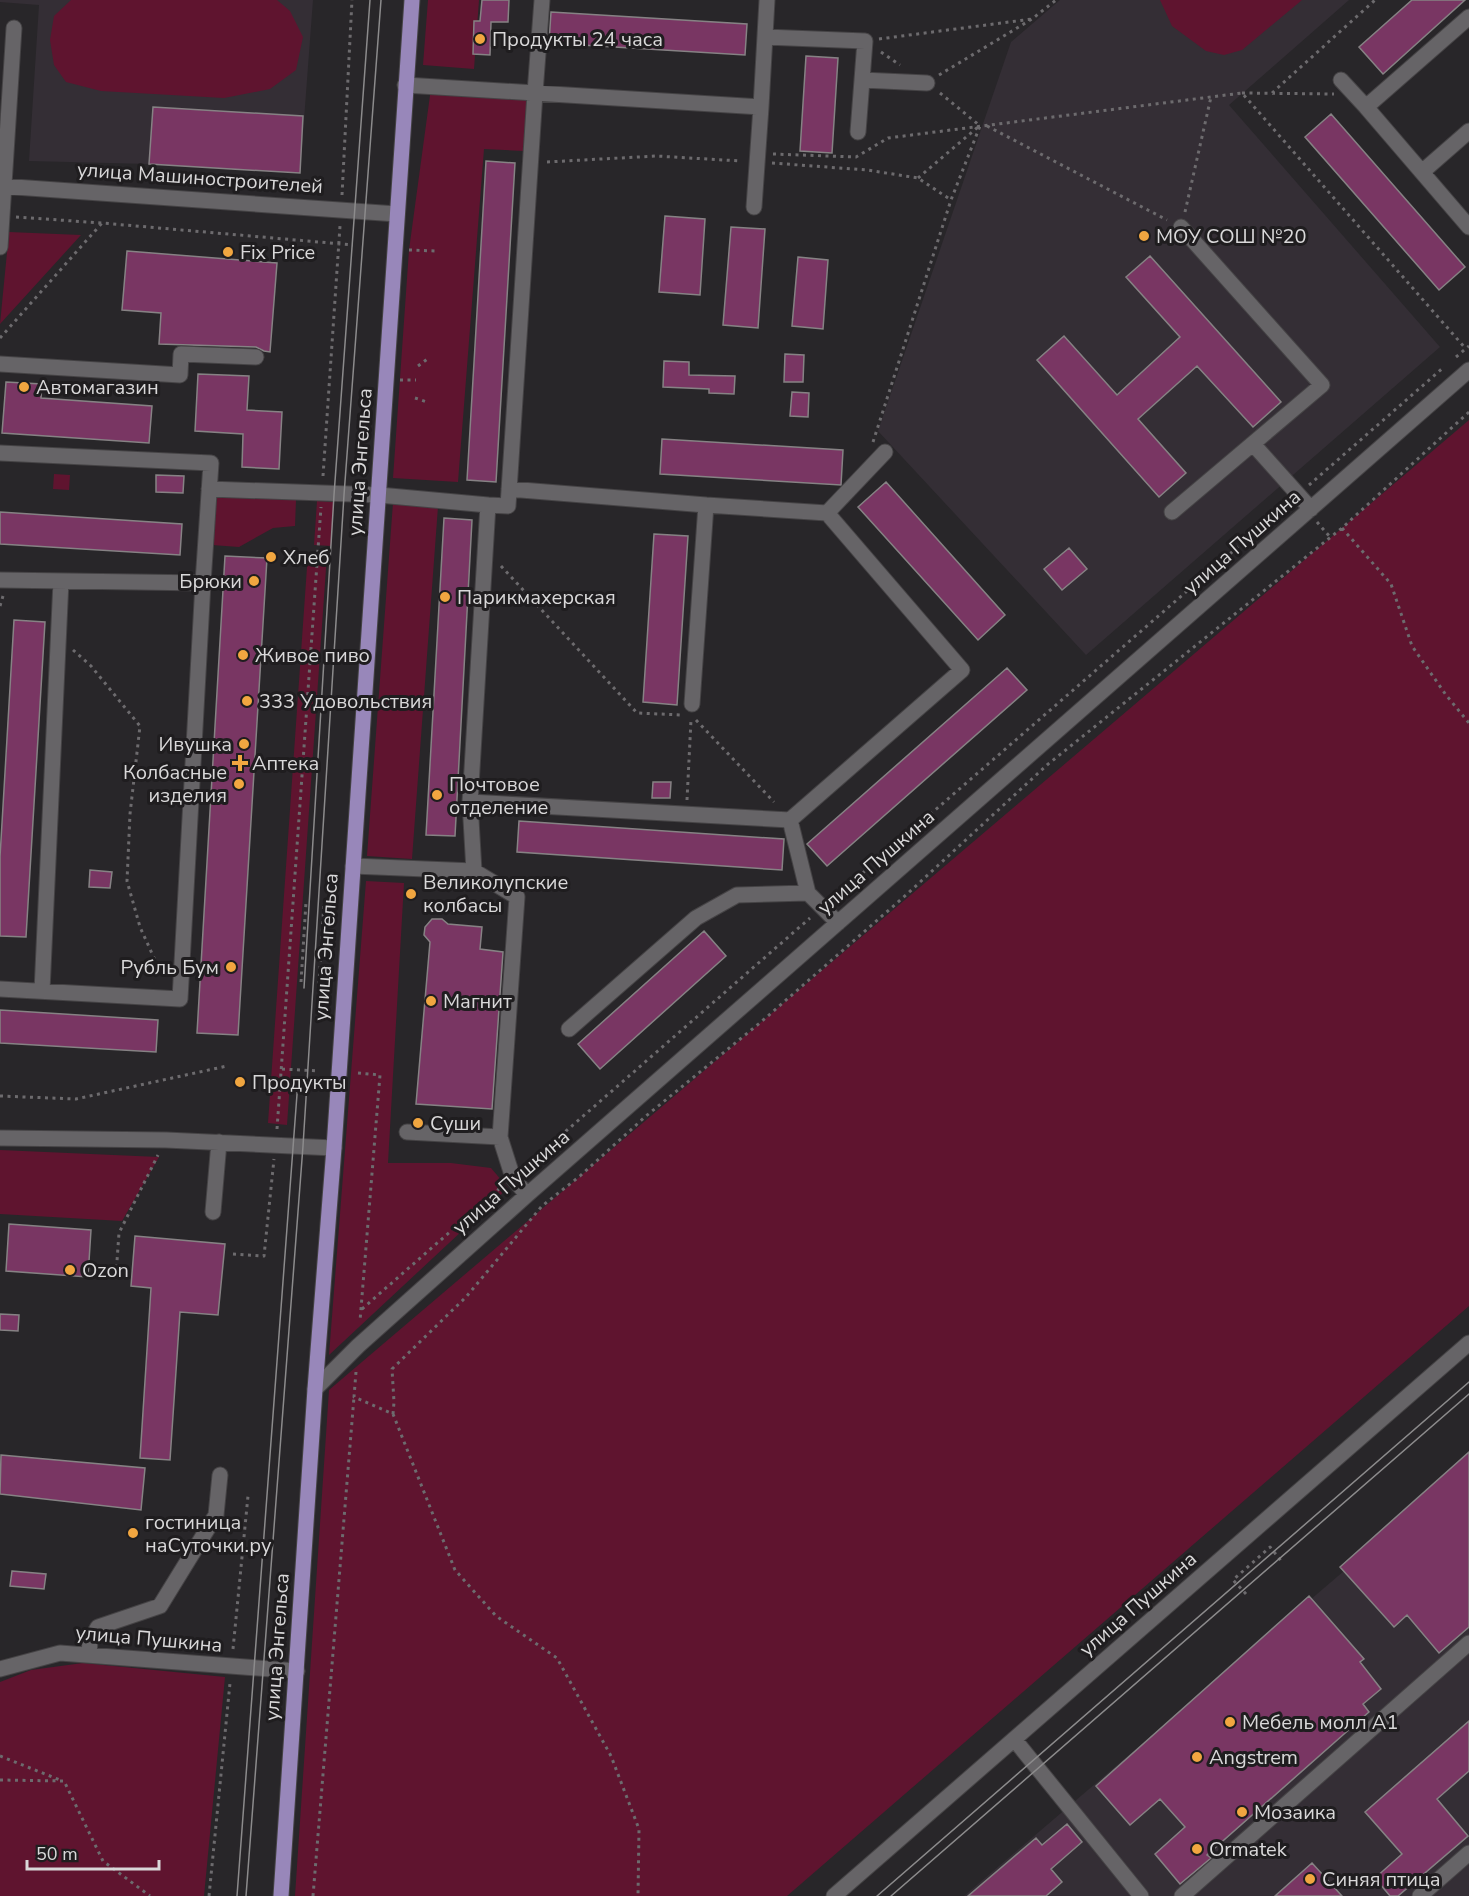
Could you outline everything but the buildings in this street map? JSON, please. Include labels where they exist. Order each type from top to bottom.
[{"type":"main road","name":"улица Энгельса","points":[[281,1896],[412,0]]},
{"type":"street","points":[[209,489],[379,495],[508,506],[542,0]]},
{"type":"street","points":[[754,207],[767,0]]},
{"type":"street","points":[[1366,107],[1469,17]]},
{"type":"street","points":[[0,247],[6,66],[14,28]]},
{"type":"street","points":[[765,37],[865,41],[858,132]]},
{"type":"street","points":[[862,80],[927,83]]},
{"type":"street","points":[[1341,80],[1469,227]]},
{"type":"street","points":[[405,85],[761,107]]},
{"type":"street","points":[[1422,172],[1469,131]]},
{"type":"street","name":"улица Машиностроителей","points":[[2,186],[397,214]]},
{"type":"street","points":[[1172,512],[1322,385],[1181,227]]},
{"type":"street","points":[[0,364],[180,375],[181,354],[256,357]]},
{"type":"street","name":"улица Пушкина","points":[[315,1389],[358,1346],[527,1195],[1312,513],[1469,370]]},
{"type":"street","points":[[1253,444],[1312,513]]},
{"type":"street","points":[[827,513],[878,449]]},
{"type":"street","points":[[0,453],[211,463],[180,999],[0,988]]},
{"type":"street","points":[[470,802],[790,820],[962,670],[827,513],[509,489]]},
{"type":"street","points":[[474,871],[470,802],[488,505]]},
{"type":"street","points":[[692,710],[706,505]]},
{"type":"street","points":[[0,580],[204,583]]},
{"type":"street","points":[[42,991],[61,581]]},
{"type":"street","points":[[790,820],[808,893],[838,923]]},
{"type":"street","points":[[353,866],[474,871],[517,897],[500,1137],[513,1178],[527,1195]]},
{"type":"street","points":[[569,1029],[696,918],[737,895],[808,893]]},
{"type":"street","points":[[407,1132],[500,1137]]},
{"type":"street","points":[[0,1138],[166,1140],[334,1148]]},
{"type":"street","points":[[213,1212],[219,1142]]},
{"type":"street","name":"улица Пушкина","points":[[834,1896],[1469,1343]]},
{"type":"street","points":[[89,1654],[90,1641],[98,1627],[160,1606],[216,1515],[220,1475]]},
{"type":"street","points":[[1182,1896],[1469,1643]]},
{"type":"street","name":"улица Пушкина","points":[[0,1669],[60,1653],[297,1671]]},
{"type":"street","points":[[1014,1739],[1141,1896]]},
{"type":"street","points":[[1420,1896],[1469,1853]]},
{"type":"path","points":[[343,178],[352,0]]},
{"type":"path","points":[[927,83],[1032,19],[1056,0]]},
{"type":"path","points":[[1272,93],[1375,0]]},
{"type":"path","points":[[865,41],[1032,19]]},
{"type":"path","points":[[865,41],[927,83],[980,126]]},
{"type":"path","points":[[1242,93],[1468,347],[1454,359]]},
{"type":"path","points":[[758,153],[855,158],[888,138],[985,125],[1242,93],[1354,95]]},
{"type":"path","points":[[985,125],[1181,227],[1211,97]]},
{"type":"path","points":[[918,178],[980,126]]},
{"type":"path","points":[[878,449],[951,200],[980,126]]},
{"type":"path","points":[[2,216],[353,245]]},
{"type":"path","points":[[0,338],[102,223]]},
{"type":"path","points":[[233,1254],[264,1256],[276,1144],[338,245]]},
{"type":"path","points":[[409,250],[437,251]]},
{"type":"path","points":[[418,366],[430,357]]},
{"type":"path","points":[[362,1309],[1445,367]]},
{"type":"path","points":[[415,398],[427,402]]},
{"type":"path","points":[[638,1896],[639,1829],[611,1756],[556,1658],[496,1616],[455,1570],[393,1414],[392,1369],[466,1297],[542,1206],[580,1176],[646,1116],[787,1000],[906,895],[1047,765],[1342,528],[1469,412]]},
{"type":"path","points":[[1312,513],[1330,537]]},
{"type":"path","points":[[1342,528],[1391,584],[1412,646],[1446,695],[1469,723]]},
{"type":"path","points":[[486,549],[637,713],[692,710]]},
{"type":"path","points":[[59,636],[92,666],[140,726],[130,814],[127,881],[141,927],[160,971]]},
{"type":"path","points":[[687,814],[692,710]]},
{"type":"path","points":[[692,710],[790,820]]},
{"type":"path","points":[[301,982],[306,902]]},
{"type":"path","points":[[319,984],[324,903]]},
{"type":"path","points":[[0,1096],[76,1099],[227,1066]]},
{"type":"path","points":[[282,1069],[319,1071]]},
{"type":"path","points":[[313,1896],[380,1075],[358,1074]]},
{"type":"path","points":[[116,1275],[119,1233],[166,1140]]},
{"type":"path","points":[[354,1397],[393,1414]]},
{"type":"path","points":[[210,1896],[248,1496]]},
{"type":"path","points":[[1246,1594],[1233,1580],[1269,1547],[1282,1562]]},
{"type":"path","points":[[0,1756],[64,1781],[103,1861],[150,1896]]},
{"type":"path","points":[[0,1780],[64,1781]]},
{"type":"shaded area","points":[[0,0],[313,0],[300,173],[149,164],[29,161],[39,5],[0,2]]},
{"type":"shaded area","points":[[71,0],[277,0],[290,11],[303,37],[296,70],[270,89],[224,98],[101,91],[66,82],[54,65],[50,40],[54,16]]},
{"type":"shaded area","points":[[428,0],[479,0],[474,69],[423,65]]},
{"type":"shaded area","name":"МОУ СОШ №20","points":[[1060,0],[1349,0],[1229,105],[1440,347],[1086,655],[878,431],[1011,42]]},
{"type":"shaded area","points":[[1160,0],[1302,0],[1242,50],[1224,55],[1206,51],[1172,26]]},
{"type":"shaded area","points":[[431,88],[528,97],[524,151],[484,149],[458,482],[393,478],[409,250]]},
{"type":"shaded area","points":[[9,232],[81,235],[0,324]]},
{"type":"shaded area","points":[[1469,420],[1469,1306],[787,1896],[295,1896],[329,1390]]},
{"type":"shaded area","points":[[54,474],[70,475],[69,490],[53,489]]},
{"type":"shaded area","points":[[394,489],[439,493],[412,859],[367,856]]},
{"type":"shaded area","points":[[214,494],[296,500],[295,526],[273,528],[239,547],[212,545]]},
{"type":"shaded area","points":[[317,501],[334,502],[331,546],[314,545]]},
{"type":"shaded area","points":[[308,553],[327,554],[287,1125],[268,1123]]},
{"type":"shaded area","points":[[366,881],[404,883],[388,1163],[451,1163],[491,1168],[508,1188],[329,1355]]},
{"type":"shaded area","points":[[0,1150],[159,1157],[122,1221],[0,1214]]},
{"type":"shaded area","points":[[1469,1464],[1469,1896],[964,1896]]},
{"type":"shaded area","points":[[83,1663],[225,1677],[204,1896],[0,1896],[0,1682],[31,1670]]},
{"type":"tram line","points":[[304,988],[334,495],[370,0]]},
{"type":"tram line","points":[[246,1896],[303,1146],[344,495],[381,0]]},
{"type":"tram line","points":[[237,1896],[298,1081]]},
{"type":"tram line","points":[[877,1896],[1469,1382]]},
{"type":"tram line","points":[[891,1896],[1469,1394]]},
{"type":"place","name":"Продукты 24 часа","points":[[480,39]]},
{"type":"place","name":"МОУ СОШ №20","points":[[1144,236]]},
{"type":"place","name":"Fix Price","points":[[228,252]]},
{"type":"place","name":"Автомагазин","points":[[24,387]]},
{"type":"place","name":"Хлеб","points":[[271,557]]},
{"type":"place","name":"Брюки","points":[[254,581]]},
{"type":"place","name":"Парикмахерская","points":[[445,597]]},
{"type":"place","name":"Живое пиво","points":[[243,655]]},
{"type":"place","name":"333 Удовольствия","points":[[247,701]]},
{"type":"place","name":"Ивушка","points":[[244,744]]},
{"type":"place","name":"Аптека","points":[[240,763]]},
{"type":"place","name":"Колбасные изделия","points":[[239,784]]},
{"type":"place","name":"Почтовое отделение","points":[[437,795]]},
{"type":"place","name":"Великолупские колбасы","points":[[411,894]]},
{"type":"place","name":"Рубль Бум","points":[[231,967]]},
{"type":"place","name":"Магнит","points":[[431,1001]]},
{"type":"place","name":"Продукты","points":[[240,1082]]},
{"type":"place","name":"Суши","points":[[418,1123]]},
{"type":"place","name":"Ozon","points":[[70,1270]]},
{"type":"place","name":"гостиница наСуточки.ру","points":[[133,1533]]},
{"type":"place","name":"Мебель молл А1","points":[[1230,1722]]},
{"type":"place","name":"Angstrem","points":[[1197,1757]]},
{"type":"place","name":"Мозаика","points":[[1242,1812]]},
{"type":"place","name":"Ormatek","points":[[1197,1849]]},
{"type":"place","name":"Синяя птица","points":[[1310,1879]]}]
